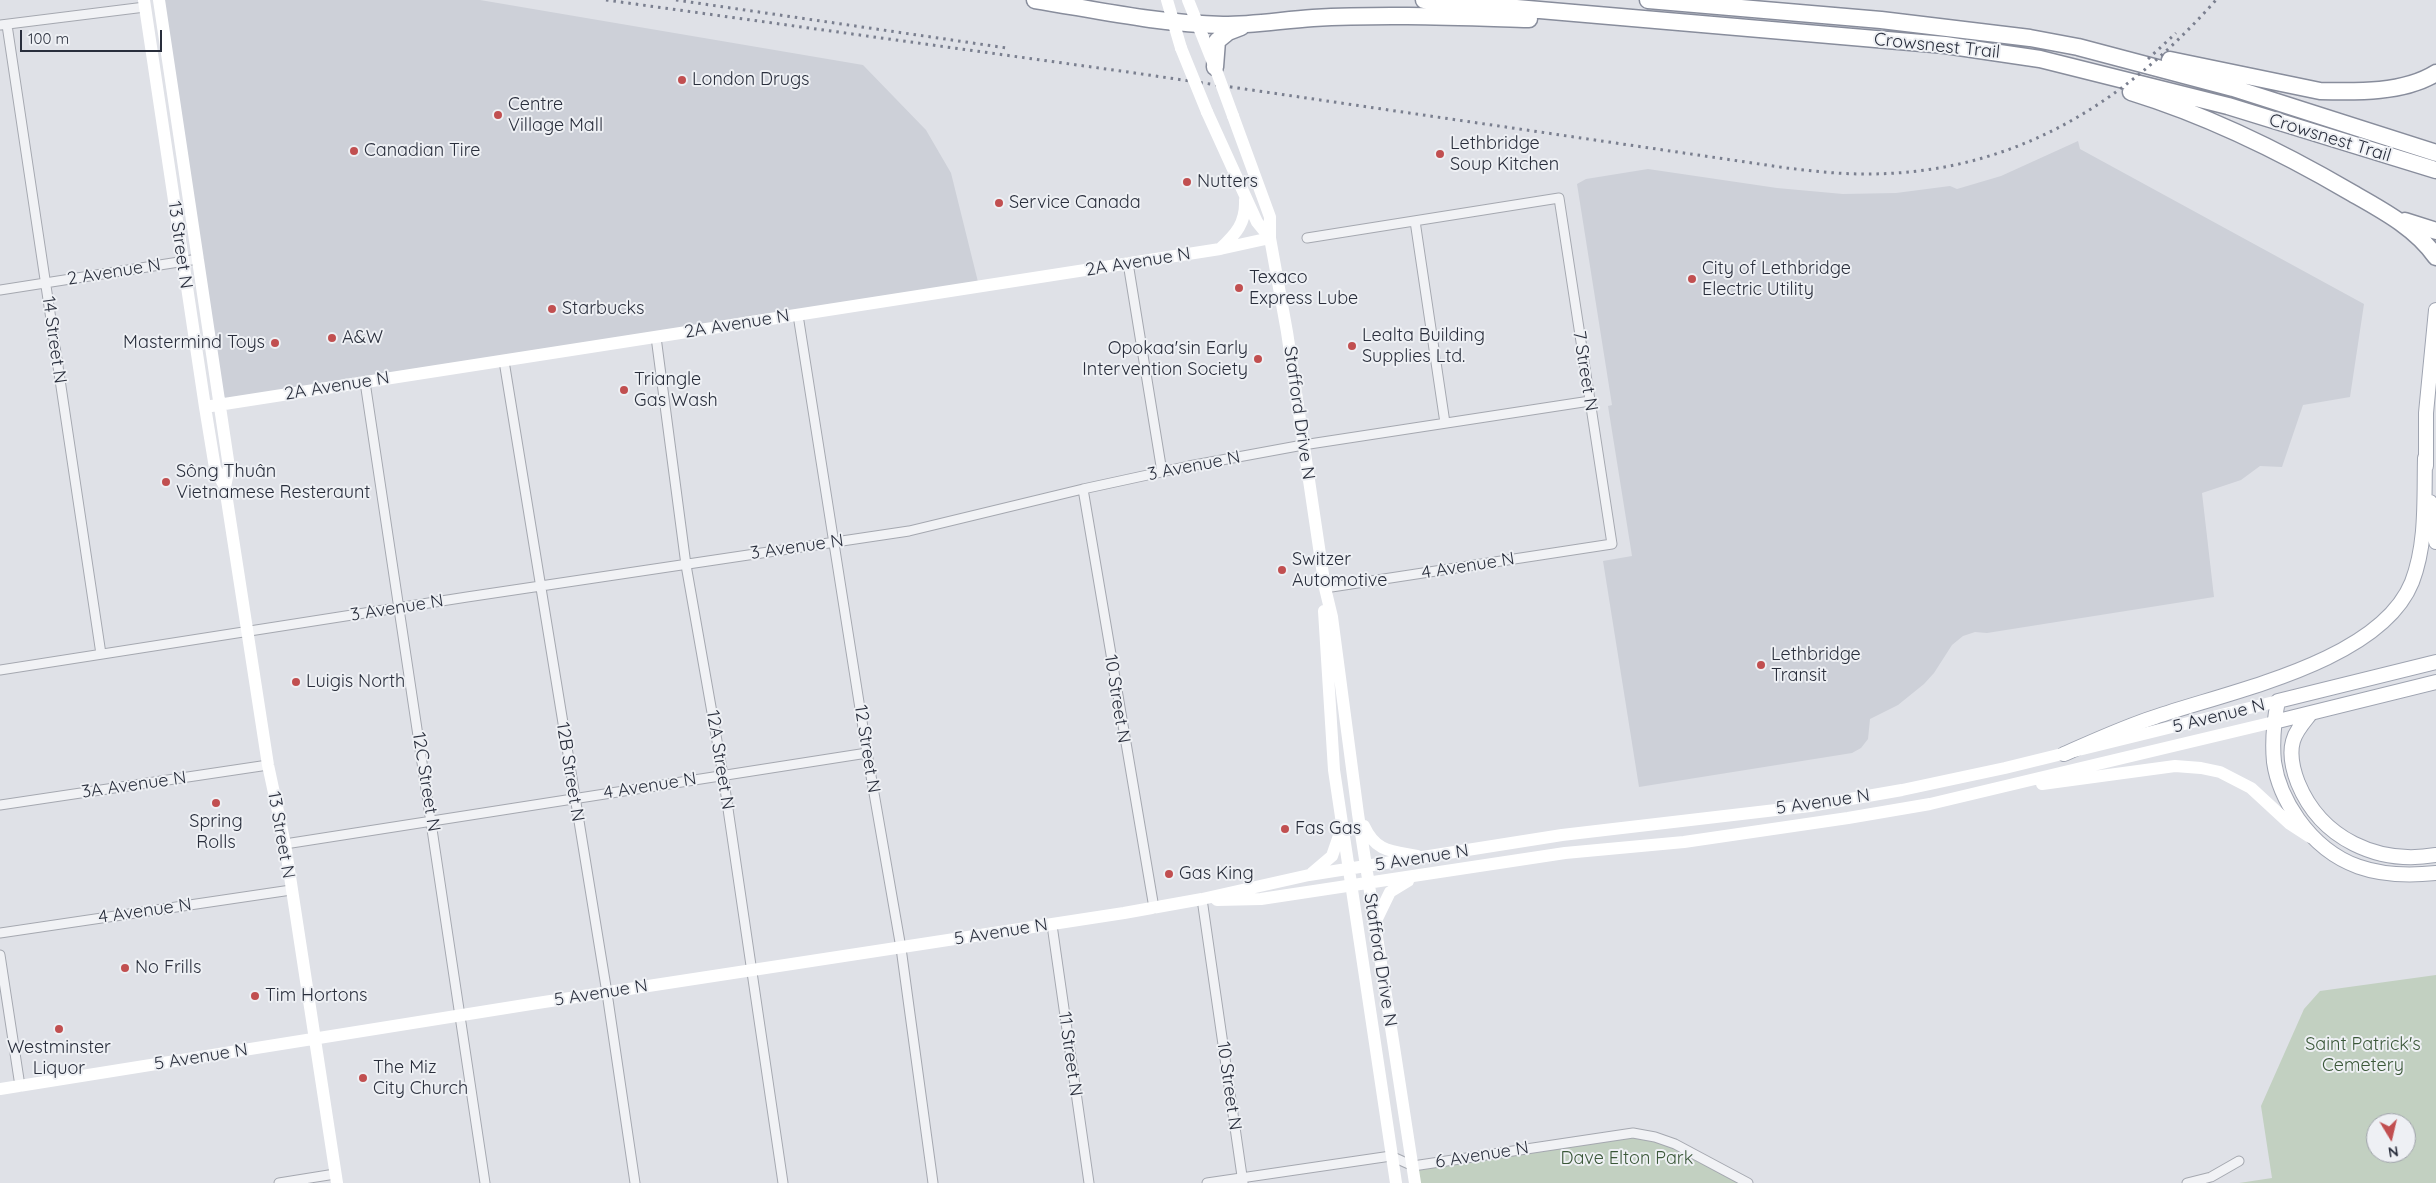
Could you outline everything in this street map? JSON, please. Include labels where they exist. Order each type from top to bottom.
[{"type":"highway","points":[[1035,0],[1173,22],[1199,24],[1252,24],[1313,18],[1426,16],[1770,29]]},
{"type":"highway","name":"Crowsnest Trail","points":[[1424,0],[1945,44],[2040,59],[2228,106],[2436,170]]},
{"type":"highway","name":"Crowsnest Trail","points":[[1648,0],[1881,20],[2030,38],[2078,47],[2233,88],[2436,153]]},
{"type":"highway","points":[[1749,0],[1881,20],[1968,24],[2049,34],[2320,91],[2346,92],[2436,84]]},
{"type":"highway","points":[[1213,57],[1217,41],[1228,32],[1252,24]]},
{"type":"highway","points":[[1945,44],[2103,83],[2202,117],[2254,140],[2396,218],[2436,232]]},
{"type":"highway","points":[[2390,88],[2421,81],[2436,73]]},
{"type":"highway","points":[[2396,218],[2429,247],[2436,257]]},
{"type":"main road","name":"13 Street N","points":[[160,0],[229,467],[225,487]]},
{"type":"main road","name":"Stafford Drive N","points":[[1167,0],[1180,48],[1207,112],[1257,222],[1270,238]]},
{"type":"main road","name":"Stafford Drive N","points":[[1188,1],[1213,57],[1233,116],[1268,207],[1270,238],[1287,332],[1325,588],[1332,617],[1374,924],[1415,1183]]},
{"type":"main road","name":"13 Street N","points":[[145,4],[205,407],[215,468],[225,487],[268,765],[285,844],[336,1179]]},
{"type":"main road","points":[[1220,249],[1236,235],[1243,222],[1245,196]]},
{"type":"main road","name":"2A Avenue N","points":[[205,407],[1220,249],[1270,238]]},
{"type":"main road","points":[[2064,754],[2154,717],[2228,694],[2323,659],[2357,642],[2382,624],[2402,601],[2412,582],[2418,560],[2422,532],[2426,413],[2436,310]]},
{"type":"main road","points":[[2425,458],[2436,542]]},
{"type":"main road","name":"Stafford Drive N","points":[[1325,588],[1324,617],[1334,770],[1396,1183]]},
{"type":"main road","name":"5 Avenue N","points":[[0,1089],[753,970],[1052,925],[1202,899],[1309,875],[1562,835],[1810,806],[1919,787],[2064,754],[2436,662]]},
{"type":"main road","name":"5 Avenue N","points":[[1202,899],[1254,900],[1565,854],[1762,832],[1930,804],[2436,682]]},
{"type":"main road","points":[[2278,701],[2274,722],[2274,762],[2281,788],[2289,806],[2314,839]]},
{"type":"main road","points":[[2311,713],[2298,728],[2292,742],[2291,756],[2303,794],[2325,824],[2340,837],[2362,849],[2382,855],[2404,858],[2436,854]]},
{"type":"main road","points":[[2014,785],[2058,784],[2175,766],[2220,772],[2251,788],[2290,824],[2314,839],[2334,855],[2366,870],[2388,875],[2436,874]]},
{"type":"main road","points":[[1358,814],[1370,839],[1375,844],[1424,858]]},
{"type":"main road","points":[[1309,875],[1332,856],[1342,825]]},
{"type":"main road","points":[[1374,924],[1390,892],[1418,876]]},
{"type":"street","points":[[4,25],[145,4]]},
{"type":"street","name":"14 Street N","points":[[4,25],[46,282],[101,654]]},
{"type":"street","name":"7 Street N","points":[[1415,221],[1559,198],[1612,544]]},
{"type":"street","points":[[1307,238],[1415,221],[1446,423]]},
{"type":"street","name":"2 Avenue N","points":[[0,290],[198,259]]},
{"type":"street","points":[[1128,263],[1162,472]]},
{"type":"street","name":"12 Street N","points":[[798,314],[867,752],[901,948],[933,1183]]},
{"type":"street","name":"12A Street N","points":[[656,337],[686,565],[723,775],[783,1183]]},
{"type":"street","name":"12B Street N","points":[[504,361],[607,993],[635,1183]]},
{"type":"street","name":"12C Street N","points":[[365,382],[485,1183]]},
{"type":"street","name":"3 Avenue N","points":[[0,670],[910,531],[1083,489],[1303,445],[1590,401]]},
{"type":"street","name":"10 Street N","points":[[1083,489],[1154,908]]},
{"type":"street","name":"4 Avenue N","points":[[1325,588],[1612,544]]},
{"type":"street","name":"4 Avenue N","points":[[285,844],[867,752]]},
{"type":"street","name":"3A Avenue N","points":[[0,805],[268,765]]},
{"type":"street","name":"4 Avenue N","points":[[0,933],[291,890]]},
{"type":"street","name":"10 Street N","points":[[1202,899],[1242,1180]]},
{"type":"street","name":"11 Street N","points":[[1052,925],[1089,1183]]},
{"type":"street","points":[[0,955],[20,1086]]},
{"type":"street","name":"6 Avenue N","points":[[1391,1156],[1412,1166],[1633,1133],[1655,1137],[1675,1144],[1748,1183]]},
{"type":"street","points":[[1207,1183],[1242,1180],[1391,1156]]},
{"type":"street","points":[[2188,1183],[2211,1178],[2239,1161]]},
{"type":"street","points":[[279,1183],[336,1179]]},
{"type":"shaded area","points":[[159,0],[480,0],[863,65],[926,130],[951,173],[979,286],[222,403]]},
{"type":"shaded area","points":[[2078,141],[2080,149],[2364,304],[2350,397],[2303,405],[2282,467],[2260,466],[2241,480],[2202,493],[2214,597],[1987,633],[1975,632],[1963,636],[1952,645],[1934,673],[1924,684],[1898,705],[1870,719],[1868,739],[1861,748],[1852,753],[1639,787],[1603,561],[1632,556],[1608,406],[1612,405],[1577,184],[1586,179],[1648,169],[1777,188],[1843,194],[1896,193],[1950,186],[1957,189],[2001,176]]},
{"type":"green space","name":"Saint Patrick's Cemetery","points":[[2436,975],[2436,1183],[2239,1183],[2272,1178],[2261,1106],[2304,1009],[2320,991]]},
{"type":"green space","name":"Dave Elton Park","points":[[1610,1135],[1655,1137],[1748,1183],[1415,1183],[1413,1166]]},
{"type":"railway","points":[[606,0],[1128,72],[1787,168],[1863,174],[1916,171],[1966,162],[2014,148],[2059,128],[2101,102],[2141,72],[2180,38],[2216,0]]},
{"type":"railway","points":[[676,0],[1007,48]]},
{"type":"railway","points":[[2148,59],[2176,33]]},
{"type":"place","name":"London Drugs","points":[[682,80]]},
{"type":"place","name":"Centre Village Mall","points":[[498,115]]},
{"type":"place","name":"Canadian Tire","points":[[354,151]]},
{"type":"place","name":"Lethbridge Soup Kitchen","points":[[1440,154]]},
{"type":"place","name":"Nutters","points":[[1187,182]]},
{"type":"place","name":"Service Canada","points":[[999,203]]},
{"type":"place","name":"City of Lethbridge Electric Utility","points":[[1692,279]]},
{"type":"place","name":"Texaco Express Lube","points":[[1239,288]]},
{"type":"place","name":"Starbucks","points":[[552,309]]},
{"type":"place","name":"A&W","points":[[332,338]]},
{"type":"place","name":"Mastermind Toys","points":[[275,343]]},
{"type":"place","name":"Lealta Building Supplies Ltd.","points":[[1352,346]]},
{"type":"place","name":"Opokaa'sin Early Intervention Society","points":[[1258,359]]},
{"type":"place","name":"Triangle Gas Wash","points":[[624,390]]},
{"type":"place","name":"Sông Thuân Vietnamese Resteraunt","points":[[166,482]]},
{"type":"place","name":"Switzer Automotive","points":[[1282,570]]},
{"type":"place","name":"Lethbridge Transit","points":[[1761,665]]},
{"type":"place","name":"Luigis North","points":[[296,682]]},
{"type":"place","name":"Spring Rolls","points":[[216,803]]},
{"type":"place","name":"Fas Gas","points":[[1285,829]]},
{"type":"place","name":"Gas King","points":[[1169,874]]},
{"type":"place","name":"No Frills","points":[[125,968]]},
{"type":"place","name":"Tim Hortons","points":[[255,996]]},
{"type":"place","name":"Westminster Liquor","points":[[59,1029]]},
{"type":"place","name":"The Miz City Church","points":[[363,1078]]}]
